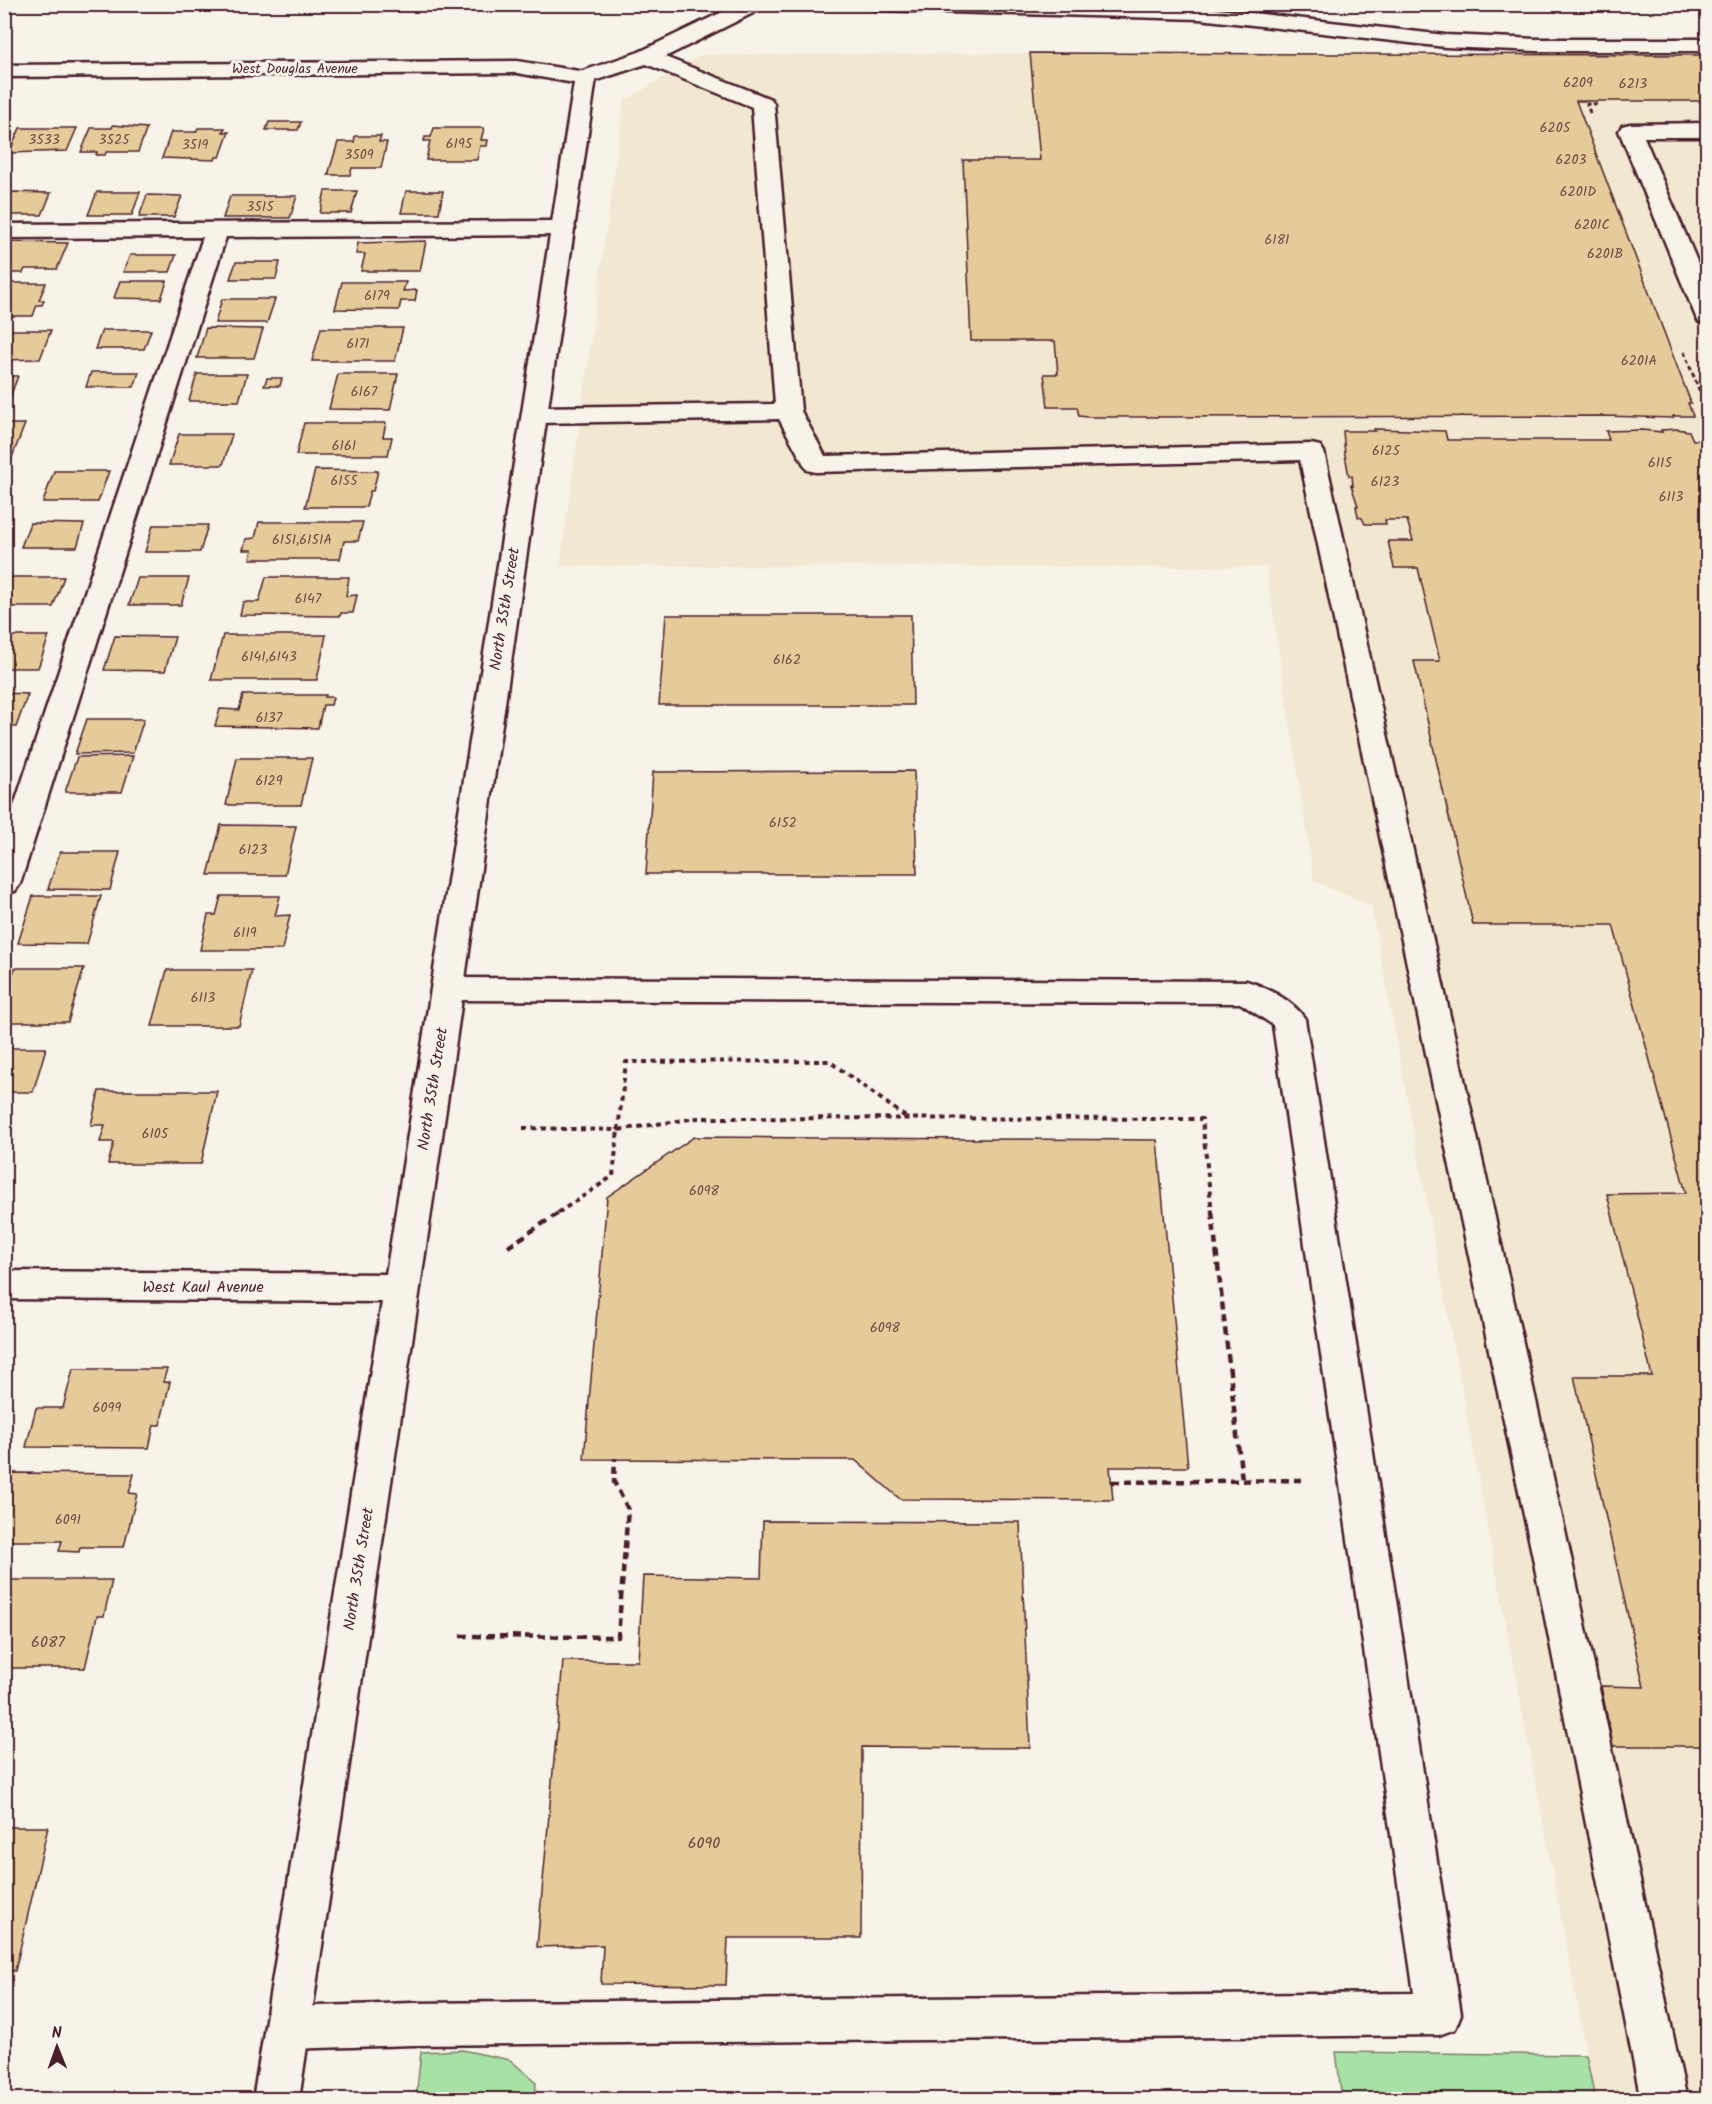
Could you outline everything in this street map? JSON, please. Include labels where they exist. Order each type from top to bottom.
[{"type":"street","points":[[585,78],[646,57],[756,4]]},
{"type":"street","points":[[877,4],[1199,13],[1445,41],[1537,45],[1707,45]]},
{"type":"street","points":[[646,57],[763,104],[788,411],[816,464],[1311,452],[1551,1553],[1664,2100]]},
{"type":"street","name":"West Douglas Avenue","points":[[4,71],[517,68],[585,78]]},
{"type":"street","name":"North 35th Street","points":[[276,2100],[448,989],[585,78]]},
{"type":"street","points":[[1707,130],[1630,131],[1707,317]]},
{"type":"street","points":[[4,231],[563,228]]},
{"type":"street","points":[[4,884],[217,230]]},
{"type":"street","points":[[535,415],[788,411]]},
{"type":"street","points":[[287,2028],[460,2024],[1439,2014],[1289,1019],[1246,992],[448,989]]},
{"type":"street","name":"West Kaul Avenue","points":[[4,1285],[402,1288]]},
{"type":"path","points":[[508,1247],[614,1176],[626,1062],[829,1061],[908,1119]]},
{"type":"path","points":[[523,1128],[618,1130],[697,1118],[1202,1119],[1242,1480]]},
{"type":"path","points":[[460,1636],[618,1637],[628,1509],[614,1482],[615,1458]]},
{"type":"path","points":[[1112,1482],[1359,1480]]},
{"type":"shaded area","points":[[1030,53],[1707,55],[1707,2099],[1595,2099],[1371,906],[1314,881],[1266,567],[560,566],[624,101],[701,55]]},
{"type":"green space","points":[[462,2050],[510,2060],[536,2082],[535,2099],[416,2099],[421,2052]]},
{"type":"green space","points":[[1336,2052],[1586,2055],[1595,2099],[1342,2099]]},
{"type":"building","points":[[1030,53],[1708,55],[1708,101],[1576,101],[1691,403],[1688,403],[1693,416],[1673,416],[1673,418],[1604,416],[1088,417],[1079,416],[1077,407],[1048,407],[1044,374],[1058,374],[1055,341],[971,341],[963,160],[1040,160]]},
{"type":"building","points":[[269,122],[301,122],[298,130],[266,130]]},
{"type":"building","points":[[113,125],[147,128],[138,152],[106,152],[105,155],[96,155],[97,152],[81,152],[91,128],[112,128]]},
{"type":"building","points":[[20,128],[77,128],[67,151],[9,153]]},
{"type":"building","points":[[198,128],[225,128],[223,132],[229,132],[220,157],[216,157],[215,160],[162,158],[171,132],[196,132]]},
{"type":"building","points":[[434,128],[484,128],[481,140],[488,140],[487,146],[480,146],[477,160],[426,160],[430,141],[424,141],[425,137],[431,137]]},
{"type":"building","points":[[355,136],[381,136],[379,142],[387,142],[381,168],[352,168],[350,175],[328,175],[338,142],[354,142]]},
{"type":"building","points":[[325,191],[357,191],[351,213],[320,213]]},
{"type":"building","points":[[406,191],[443,191],[439,213],[401,213]]},
{"type":"building","points":[[10,192],[51,193],[42,215],[4,215],[4,204]]},
{"type":"building","points":[[97,192],[140,192],[132,215],[88,215]]},
{"type":"building","points":[[147,195],[182,196],[174,217],[139,217]]},
{"type":"building","points":[[230,196],[297,196],[290,218],[223,218]]},
{"type":"building","points":[[426,241],[420,271],[361,271],[365,254],[356,254],[358,243]]},
{"type":"building","points":[[8,242],[68,243],[57,269],[25,269],[23,273],[4,273],[4,247]]},
{"type":"building","points":[[130,255],[176,255],[170,272],[123,272]]},
{"type":"building","points":[[236,262],[280,262],[276,279],[230,279]]},
{"type":"building","points":[[120,281],[167,281],[161,299],[114,298]]},
{"type":"building","points":[[342,282],[406,282],[403,291],[417,290],[415,301],[401,301],[399,310],[335,309]]},
{"type":"building","points":[[4,283],[46,283],[39,300],[44,300],[42,305],[37,305],[33,316],[4,316]]},
{"type":"building","points":[[222,299],[275,299],[267,323],[215,323]]},
{"type":"building","points":[[206,328],[263,329],[254,358],[197,358]]},
{"type":"building","points":[[321,328],[403,328],[395,361],[312,361]]},
{"type":"building","points":[[4,330],[51,330],[40,359],[4,360]]},
{"type":"building","points":[[102,330],[151,330],[144,349],[95,349]]},
{"type":"building","points":[[91,372],[139,372],[134,387],[86,387]]},
{"type":"building","points":[[197,374],[247,374],[239,401],[189,401]]},
{"type":"building","points":[[338,374],[398,374],[390,410],[329,409]]},
{"type":"building","points":[[4,376],[18,376],[6,408],[4,408]]},
{"type":"building","points":[[267,378],[282,378],[280,386],[264,386]]},
{"type":"building","points":[[304,423],[386,423],[383,437],[392,437],[388,455],[296,455]]},
{"type":"building","points":[[4,424],[25,424],[11,460],[4,460]]},
{"type":"building","points":[[1374,429],[1445,431],[1447,440],[1609,440],[1606,431],[1662,432],[1661,430],[1677,429],[1689,431],[1693,440],[1702,440],[1708,455],[1708,1746],[1613,1746],[1601,1686],[1644,1687],[1574,1376],[1652,1376],[1607,1194],[1686,1193],[1613,925],[1473,925],[1414,661],[1440,661],[1418,568],[1394,568],[1388,541],[1413,541],[1407,520],[1385,520],[1386,524],[1365,524],[1362,518],[1358,517],[1356,506],[1358,506],[1351,485],[1353,486],[1352,476],[1349,476],[1343,431],[1375,431]]},
{"type":"building","points":[[179,434],[232,434],[223,465],[169,465]]},
{"type":"building","points":[[315,470],[378,471],[366,507],[305,507]]},
{"type":"building","points":[[54,471],[109,471],[98,502],[43,502]]},
{"type":"building","points":[[259,522],[363,522],[358,541],[344,541],[340,559],[250,559],[252,550],[243,550],[246,539],[255,538]]},
{"type":"building","points":[[30,523],[84,524],[77,547],[21,547]]},
{"type":"building","points":[[153,525],[208,525],[200,552],[145,552]]},
{"type":"building","points":[[11,577],[64,577],[53,607],[4,607],[4,595]]},
{"type":"building","points":[[266,577],[349,577],[346,596],[357,595],[353,613],[341,613],[340,616],[240,615],[243,602],[259,602]]},
{"type":"building","points":[[138,578],[189,578],[181,605],[129,605]]},
{"type":"building","points":[[666,615],[911,615],[913,705],[659,705]]},
{"type":"building","points":[[223,635],[326,635],[317,680],[211,680]]},
{"type":"building","points":[[4,636],[49,636],[38,668],[4,668]]},
{"type":"building","points":[[115,636],[175,637],[165,671],[104,670]]},
{"type":"building","points":[[4,693],[28,694],[16,727],[4,727]]},
{"type":"building","points":[[243,695],[326,695],[325,697],[333,697],[331,705],[323,705],[318,728],[215,726],[220,709],[239,710]]},
{"type":"building","points":[[87,719],[144,719],[133,753],[75,754]]},
{"type":"building","points":[[133,756],[122,792],[65,792],[77,757]]},
{"type":"building","points":[[237,758],[312,758],[301,805],[226,805]]},
{"type":"building","points":[[914,771],[917,874],[646,874],[653,772]]},
{"type":"building","points":[[221,825],[296,826],[285,875],[208,875]]},
{"type":"building","points":[[60,852],[120,852],[110,890],[48,889]]},
{"type":"building","points":[[33,896],[101,896],[87,944],[18,943]]},
{"type":"building","points":[[221,896],[280,896],[275,916],[290,915],[282,950],[200,950],[208,915],[216,915]]},
{"type":"building","points":[[15,968],[84,968],[68,1022],[4,1022],[4,1001]]},
{"type":"building","points":[[167,970],[252,970],[239,1026],[152,1026]]},
{"type":"building","points":[[4,1048],[46,1048],[33,1092],[4,1092]]},
{"type":"building","points":[[99,1091],[217,1091],[201,1164],[108,1164],[114,1142],[100,1142],[105,1125],[91,1125]]},
{"type":"building","points":[[694,1137],[1157,1140],[1188,1467],[1110,1467],[1113,1500],[900,1499],[855,1460],[584,1459],[607,1197]]},
{"type":"building","points":[[73,1369],[167,1369],[163,1382],[170,1382],[160,1425],[154,1425],[149,1448],[26,1447],[36,1408],[63,1408]]},
{"type":"building","points":[[12,1473],[134,1474],[129,1493],[137,1494],[124,1547],[80,1547],[79,1552],[59,1551],[62,1541],[4,1541],[4,1499]]},
{"type":"building","points":[[763,1521],[1020,1522],[1030,1748],[862,1747],[861,1938],[728,1938],[726,1985],[601,1984],[603,1945],[537,1947],[563,1661],[638,1661],[643,1576],[761,1578]]},
{"type":"building","points":[[4,1580],[112,1580],[104,1616],[97,1616],[85,1668],[4,1668]]},
{"type":"building","points":[[4,1827],[48,1827],[15,1971],[4,1971]]}]
